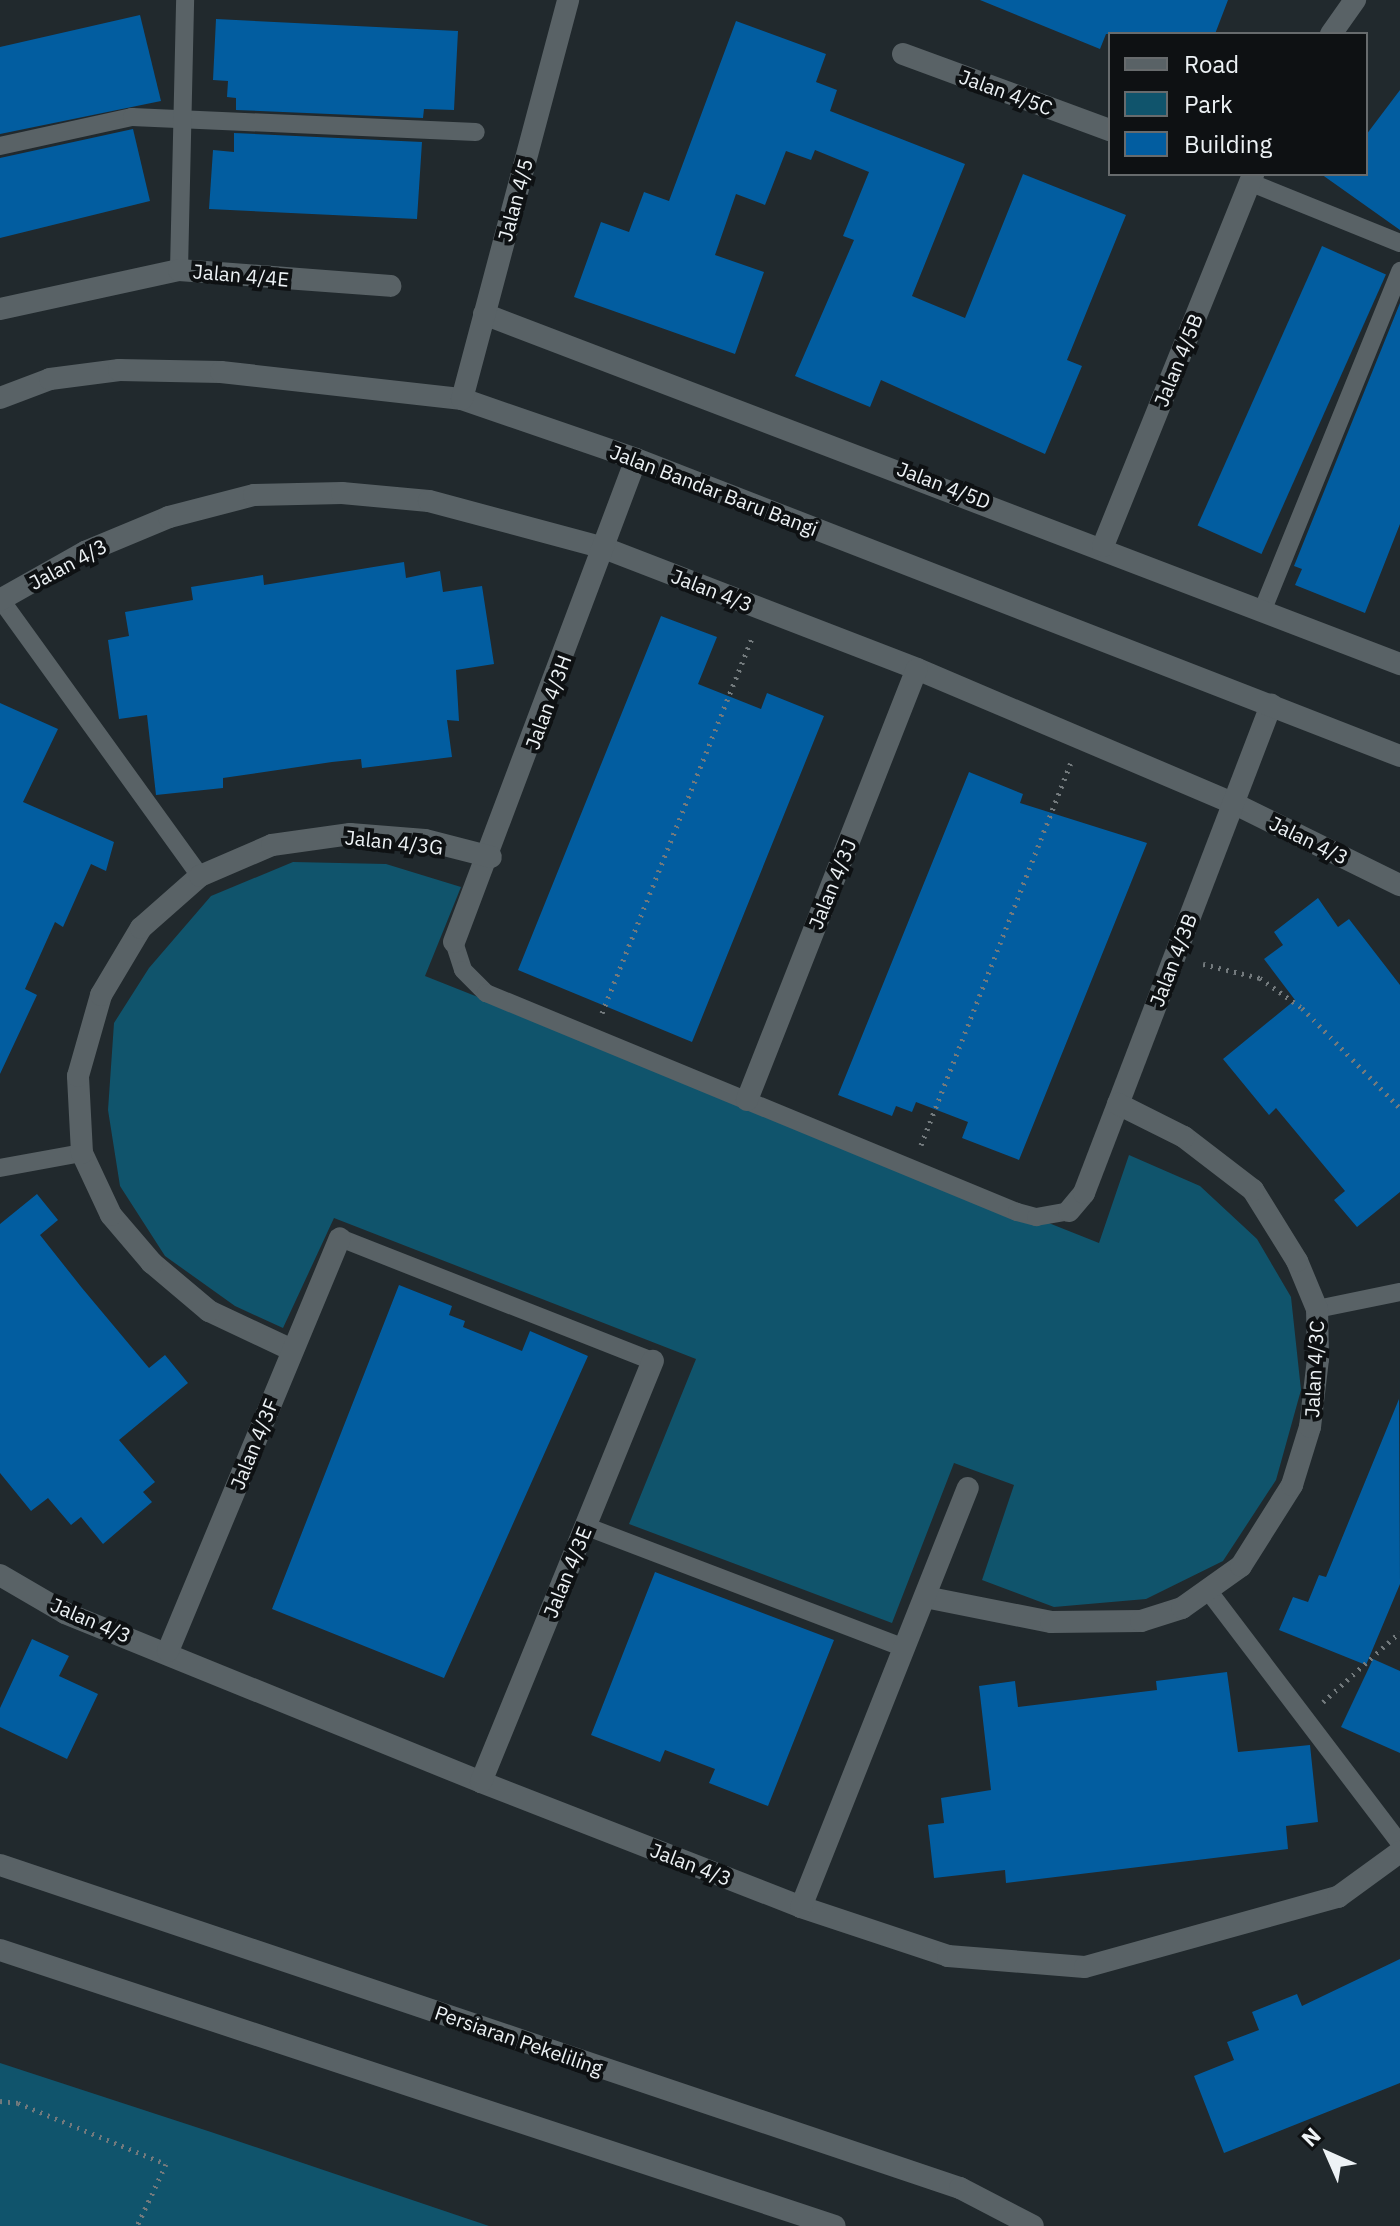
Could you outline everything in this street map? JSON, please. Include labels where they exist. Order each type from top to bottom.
[{"type":"street","name":"Jalan 4/5","points":[[462,399],[568,0]]},
{"type":"street","points":[[1332,32],[1355,0]]},
{"type":"street","name":"Jalan 4/5C","points":[[903,54],[1108,129]]},
{"type":"street","name":"Jalan 4/5B","points":[[1103,546],[1244,177]]},
{"type":"street","name":"Jalan 4/4E","points":[[0,309],[179,270],[390,286]]},
{"type":"street","name":"Jalan 4/5D","points":[[484,314],[1103,546],[1400,664]]},
{"type":"street","name":"Jalan Bandar Baru Bangi","points":[[0,398],[50,379],[119,370],[221,372],[462,399],[636,459],[1400,756]]},
{"type":"street","name":"Jalan 4/3H","points":[[454,942],[491,857],[636,459]]},
{"type":"street","name":"Jalan 4/3","points":[[0,600],[99,546],[169,517],[254,495],[342,493],[429,501],[604,548],[917,669],[1233,803],[1400,885]]},
{"type":"street","name":"Jalan 4/3J","points":[[747,1100],[917,669]]},
{"type":"street","name":"Jalan 4/3B","points":[[1069,1211],[1084,1193],[1271,705]]},
{"type":"street","name":"Jalan 4/3G","points":[[292,1350],[209,1311],[152,1263],[111,1215],[82,1153],[78,1076],[101,995],[141,928],[200,876],[272,845],[350,834],[425,840],[491,857]]},
{"type":"street","name":"Jalan 4/3C","points":[[925,1597],[1051,1622],[1141,1621],[1210,1593],[1241,1566],[1292,1485],[1310,1427],[1317,1309],[1297,1261],[1253,1190],[1184,1137],[1118,1104]]},
{"type":"street","name":"Jalan 4/3F","points":[[168,1651],[340,1238]]},
{"type":"street","name":"Jalan 4/3E","points":[[481,1782],[653,1361]]},
{"type":"street","points":[[801,1907],[968,1488]]},
{"type":"street","name":"Jalan 4/3","points":[[0,1575],[65,1613],[168,1651],[481,1782],[801,1907],[948,1956],[1085,1967],[1338,1897],[1400,1852]]},
{"type":"street","name":"Persiaran Pekeliling","points":[[0,1865],[960,2188],[1033,2226]]},
{"type":"street","points":[[0,1950],[835,2226]]},
{"type":"lane","points":[[179,270],[185,0]]},
{"type":"lane","points":[[0,146],[132,117],[476,132]]},
{"type":"lane","points":[[1244,177],[1400,243]]},
{"type":"lane","points":[[1263,609],[1400,271]]},
{"type":"lane","points":[[0,600],[200,876]]},
{"type":"lane","points":[[454,942],[463,970],[486,993],[1036,1217],[1069,1211]]},
{"type":"lane","points":[[0,1168],[82,1153]]},
{"type":"lane","points":[[340,1238],[653,1361]]},
{"type":"lane","points":[[1317,1309],[1400,1292]]},
{"type":"lane","points":[[585,1526],[905,1648]]},
{"type":"lane","points":[[1210,1593],[1307,1716],[1400,1843]]},
{"type":"path","points":[[600,1018],[751,640]]},
{"type":"path","points":[[912,1168],[1081,738]]},
{"type":"path","points":[[1195,962],[1260,978],[1291,1000],[1400,1108]]},
{"type":"path","points":[[1307,1716],[1400,1632]]},
{"type":"path","points":[[0,2101],[18,2103],[166,2164],[137,2226]]},
{"type":"green space","points":[[293,862],[386,864],[461,887],[425,976],[1099,1243],[1129,1155],[1200,1186],[1257,1239],[1291,1297],[1301,1390],[1276,1480],[1223,1561],[1146,1599],[1054,1607],[982,1580],[1014,1485],[954,1463],[892,1623],[629,1524],[696,1359],[334,1218],[283,1328],[235,1306],[165,1256],[120,1186],[108,1110],[114,1023],[149,968],[211,896]]},
{"type":"green space","points":[[0,2063],[211,2132],[489,2226],[0,2226]]},
{"type":"building","points":[[980,0],[1228,0],[1216,32],[1108,32],[1100,49]]},
{"type":"building","points":[[140,15],[161,101],[0,134],[0,47]]},
{"type":"building","points":[[216,19],[458,31],[454,110],[424,109],[423,118],[236,110],[236,98],[227,97],[228,81],[213,80]]},
{"type":"building","points":[[736,21],[826,54],[816,82],[837,90],[830,111],[965,164],[912,296],[965,318],[1023,174],[1126,215],[1067,360],[1082,366],[1045,454],[881,380],[870,407],[795,376],[854,240],[843,236],[869,172],[815,150],[811,160],[786,151],[765,205],[736,194],[715,255],[764,272],[735,354],[574,297],[601,222],[629,232],[644,192],[669,201]]},
{"type":"building","points":[[1400,90],[1400,230],[1324,176],[1368,176],[1368,132]]},
{"type":"building","points":[[133,129],[150,201],[0,238],[0,158]]},
{"type":"building","points":[[234,133],[422,142],[417,219],[209,209],[213,150],[234,152]]},
{"type":"building","points":[[1322,246],[1386,274],[1261,554],[1198,526]]},
{"type":"building","points":[[1400,303],[1400,524],[1365,613],[1295,585],[1302,569],[1294,566]]},
{"type":"building","points":[[404,562],[406,578],[440,571],[443,592],[482,586],[494,664],[456,670],[459,721],[447,720],[452,757],[362,768],[361,759],[332,762],[223,778],[223,788],[156,795],[147,715],[119,719],[108,640],[129,636],[125,612],[193,600],[191,587],[263,575],[264,585]]},
{"type":"building","points":[[661,616],[717,637],[698,684],[761,709],[767,693],[824,716],[692,1042],[518,970]]},
{"type":"building","points":[[0,703],[58,729],[23,802],[114,842],[106,871],[91,864],[63,927],[55,922],[25,989],[37,995],[0,1074]]},
{"type":"building","points":[[969,772],[1023,794],[1020,803],[1147,843],[1019,1160],[962,1138],[968,1122],[916,1102],[912,1112],[896,1106],[892,1116],[838,1095]]},
{"type":"building","points":[[1318,898],[1338,927],[1349,919],[1400,985],[1400,1192],[1357,1227],[1334,1200],[1345,1191],[1276,1108],[1269,1115],[1223,1059],[1295,1000],[1264,959],[1283,945],[1274,932]]},
{"type":"building","points":[[37,1194],[58,1220],[40,1235],[82,1288],[149,1368],[165,1355],[188,1383],[119,1440],[155,1482],[143,1492],[152,1502],[103,1544],[81,1517],[71,1525],[48,1498],[31,1511],[0,1473],[0,1224]]},
{"type":"building","points":[[399,1285],[452,1306],[449,1315],[465,1321],[463,1327],[522,1351],[530,1331],[588,1356],[444,1678],[272,1609]]},
{"type":"building","points":[[1399,1399],[1400,1584],[1366,1665],[1279,1630],[1293,1597],[1308,1602],[1319,1575],[1326,1577]]},
{"type":"building","points":[[655,1572],[834,1640],[768,1806],[709,1783],[715,1769],[665,1750],[660,1762],[591,1735]]},
{"type":"building","points":[[32,1639],[69,1656],[59,1676],[98,1694],[67,1759],[0,1727],[0,1708]]},
{"type":"building","points":[[1373,1659],[1400,1671],[1400,1753],[1341,1727]]},
{"type":"building","points":[[1227,1672],[1238,1752],[1310,1745],[1318,1822],[1286,1826],[1288,1849],[1006,1883],[1005,1870],[934,1878],[928,1825],[944,1823],[941,1798],[991,1790],[979,1686],[1015,1681],[1018,1707],[1157,1690],[1156,1681]]},
{"type":"building","points":[[1400,1959],[1400,2083],[1224,2153],[1194,2076],[1234,2060],[1227,2042],[1259,2030],[1252,2012],[1297,1994],[1302,2006]]}]
